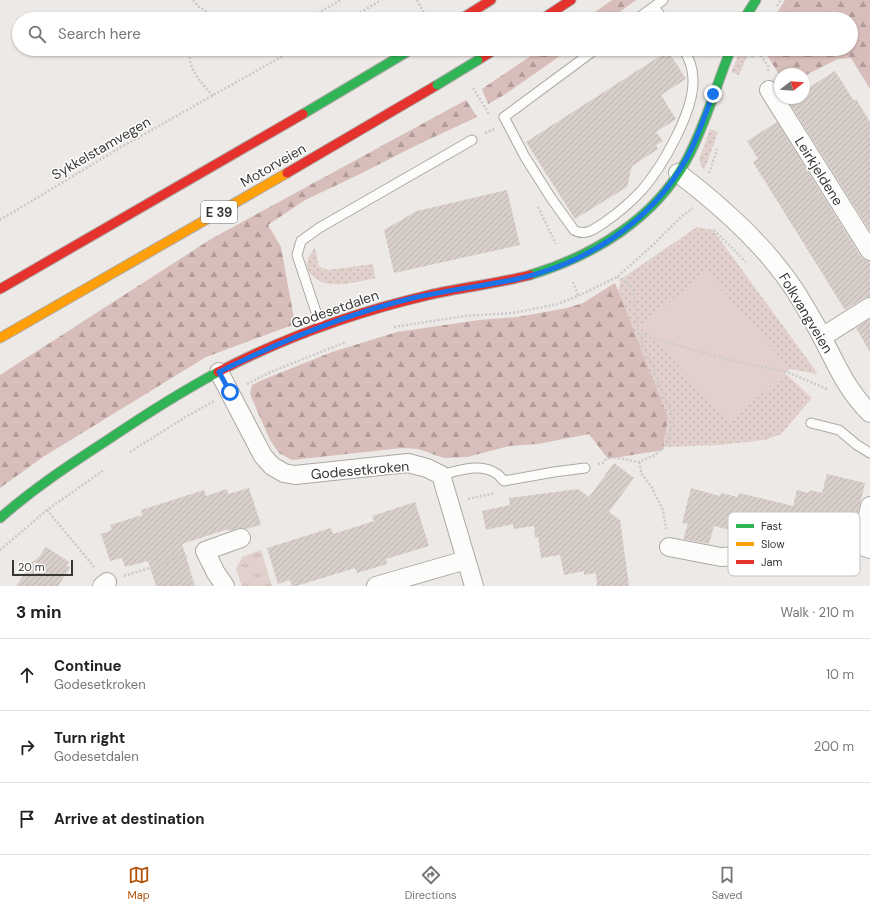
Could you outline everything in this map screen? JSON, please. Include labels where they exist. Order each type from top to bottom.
[{"type":"main road","points":[[472,12],[491,0]]},
{"type":"main road","points":[[553,12],[572,0]]},
{"type":"main road","points":[[748,12],[756,0]]},
{"type":"main road","name":"Motorveien","points":[[0,289],[230,157],[400,56]]},
{"type":"main road","name":"Motorveien","points":[[0,338],[315,157],[485,56]]},
{"type":"main road","name":"Godesetdalen","points":[[0,518],[49,479],[183,391],[265,350],[321,327],[412,298],[518,278],[575,259],[591,252],[611,240],[651,206],[678,173],[693,146],[727,56]]},
{"type":"street","name":"Leirkjeldene","points":[[769,90],[870,251]]},
{"type":"street","name":"Folkvangveien","points":[[678,173],[740,226],[770,258],[795,290],[822,337],[844,381],[858,401],[870,413]]},
{"type":"street","points":[[822,337],[870,307]]},
{"type":"street","name":"Godesetkroken","points":[[219,372],[263,456],[272,466],[284,473],[295,475],[312,474],[408,463],[427,468],[441,475]]},
{"type":"street","points":[[441,475],[474,586]]},
{"type":"street","points":[[866,547],[870,506]]},
{"type":"street","points":[[225,586],[216,573],[205,551],[241,538]]},
{"type":"street","points":[[669,547],[721,557],[728,557]]},
{"type":"street","points":[[376,586],[466,560]]},
{"type":"lane","points":[[647,12],[663,0]]},
{"type":"lane","points":[[654,7],[657,12]]},
{"type":"lane","points":[[587,56],[504,117],[532,169],[574,230],[579,233],[585,233],[618,213],[641,191],[660,168],[674,143],[686,114],[691,96],[694,82],[688,56]]},
{"type":"lane","points":[[321,327],[297,255],[301,241],[319,228],[472,140]]},
{"type":"lane","points":[[811,423],[839,430],[857,445],[870,453]]},
{"type":"lane","points":[[441,475],[469,468],[485,468],[497,474],[504,481],[585,468]]},
{"type":"path","points":[[193,0],[207,12]]},
{"type":"path","points":[[320,12],[341,0]]},
{"type":"path","points":[[361,12],[381,0]]},
{"type":"path","points":[[417,0],[423,12]]},
{"type":"path","points":[[190,56],[191,66],[194,74],[213,96]]},
{"type":"path","name":"Sykkelstamvegen","points":[[0,220],[118,148],[283,56]]},
{"type":"path","points":[[761,56],[768,66]]},
{"type":"path","points":[[390,328],[465,316],[514,312],[558,304],[617,277],[654,244],[681,217],[692,209]]},
{"type":"path","points":[[708,225],[751,267]]},
{"type":"path","points":[[585,468],[603,463],[608,456],[639,462],[655,455],[668,442],[673,417],[638,333],[634,293],[630,285],[617,277]]},
{"type":"path","points":[[638,333],[726,359],[787,372],[832,392],[829,385]]},
{"type":"path","points":[[126,455],[184,418],[230,392],[273,371],[351,340]]},
{"type":"path","points":[[639,462],[642,474],[651,486],[663,510],[669,547]]},
{"type":"path","points":[[0,550],[47,510],[107,467]]},
{"type":"path","points":[[451,505],[496,493],[504,481]]},
{"type":"path","points":[[47,510],[84,553]]},
{"type":"path","points":[[105,584],[205,551]]},
{"type":"green space","points":[[612,0],[636,0],[620,12],[595,12]]},
{"type":"green space","points":[[785,0],[870,0],[870,89],[851,58],[838,59],[810,73],[810,68],[775,68],[767,56],[858,56],[858,12],[777,12]]},
{"type":"green space","points":[[531,56],[560,56],[504,95],[488,104],[482,89]]},
{"type":"green space","points":[[738,56],[747,56],[739,75],[731,72]]},
{"type":"green space","points":[[466,100],[477,117],[305,200],[268,225],[281,247],[295,324],[206,357],[43,457],[0,488],[0,375],[211,239]]},
{"type":"green space","points":[[710,129],[718,132],[704,171],[699,160]]},
{"type":"green space","points":[[697,227],[713,230],[818,374],[790,369],[706,272],[728,423],[785,373],[812,398],[781,434],[765,440],[720,445],[664,447],[668,417],[618,292],[621,279]]},
{"type":"green space","points":[[315,248],[319,266],[327,270],[373,264],[375,278],[341,284],[332,284],[316,279],[310,273],[307,266],[309,257]]},
{"type":"green space","points":[[706,271],[790,369],[728,423],[643,325]]},
{"type":"green space","points":[[615,283],[668,417],[663,450],[608,459],[589,434],[538,444],[509,446],[467,457],[444,458],[418,449],[402,448],[292,460],[279,453],[270,440],[250,394],[252,385],[267,378],[332,352],[397,332],[479,320],[518,317],[567,308],[583,303]]},
{"type":"green space","points":[[261,550],[272,586],[242,586],[236,569],[242,557]]},
{"type":"building","points":[[660,56],[671,56],[686,79],[661,95],[676,119],[656,132],[663,141],[656,145],[658,149],[632,166],[627,187],[575,219],[526,142]]},
{"type":"building","points":[[835,71],[854,101],[856,99],[870,122],[870,231],[790,104],[810,104],[810,87]]},
{"type":"building","points":[[777,122],[861,257],[870,261],[870,297],[864,298],[845,310],[753,162],[758,159],[747,141]]},
{"type":"building","points":[[507,190],[520,245],[394,273],[384,230],[417,211]]},
{"type":"building","points":[[870,319],[870,352],[856,328]]},
{"type":"building","points":[[614,463],[634,478],[609,512],[620,520],[629,586],[597,586],[596,573],[584,575],[584,571],[564,575],[560,555],[541,558],[538,537],[535,538],[534,526],[513,529],[513,524],[486,530],[482,511],[510,505],[509,498],[578,489],[589,497]]},
{"type":"building","points":[[827,474],[865,483],[858,512],[728,512],[728,530],[714,526],[709,544],[683,539],[688,524],[682,523],[691,488],[720,496],[721,493],[738,497],[739,493],[793,506],[797,490],[809,493],[810,490],[822,493]]},
{"type":"building","points":[[249,488],[261,525],[246,529],[238,528],[229,531],[228,529],[182,544],[195,586],[156,586],[148,561],[125,567],[122,558],[110,561],[101,534],[112,530],[110,525],[142,515],[141,510],[204,490],[206,496],[227,489],[228,494]]},
{"type":"building","points":[[415,502],[429,546],[386,559],[387,564],[357,573],[355,568],[296,586],[292,586],[290,580],[278,584],[267,548],[331,528],[333,534],[374,521],[372,516]]},
{"type":"building","points":[[46,547],[69,562],[67,565],[70,568],[58,586],[16,586],[29,568],[29,564],[38,558]]},
{"type":"traffic: fast","points":[[748,12],[756,0]]},
{"type":"traffic: fast","points":[[303,114],[400,56]]},
{"type":"traffic: fast","points":[[530,275],[554,267],[599,246],[640,217],[658,200],[674,180],[694,146],[728,56]]},
{"type":"traffic: fast","points":[[437,85],[478,60]]},
{"type":"traffic: fast","points":[[0,518],[38,487],[78,459],[161,405],[218,372]]},
{"type":"traffic: slow","points":[[0,338],[287,173]]},
{"type":"traffic: jam","points":[[472,12],[491,0]]},
{"type":"traffic: jam","points":[[553,12],[571,0]]},
{"type":"traffic: jam","points":[[478,60],[485,56]]},
{"type":"traffic: jam","points":[[287,173],[437,85]]},
{"type":"traffic: jam","points":[[0,289],[303,114]]},
{"type":"traffic: jam","points":[[218,372],[243,359],[295,337],[375,309],[429,295],[530,275]]},
{"type":"route","points":[[230,392],[219,372],[297,336],[412,298],[518,278],[575,259],[591,252],[611,240],[651,206],[678,173],[693,146],[713,94]]}]
